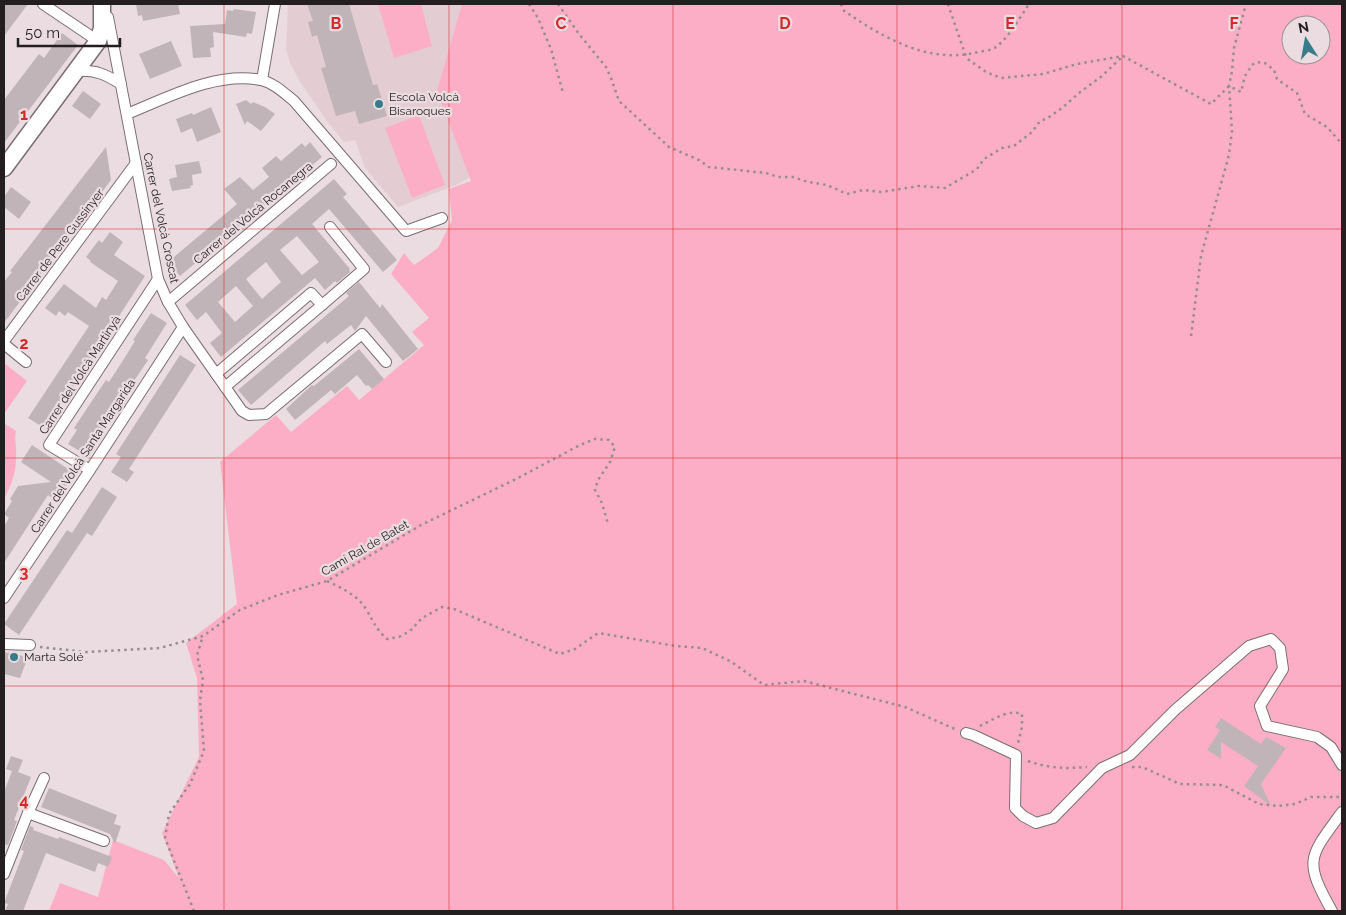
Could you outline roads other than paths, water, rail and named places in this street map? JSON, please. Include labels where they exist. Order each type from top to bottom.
[{"type":"main road","points":[[4,168],[98,41],[102,28],[104,4]]},
{"type":"street","points":[[43,4],[98,41]]},
{"type":"street","name":"Carrer del Volcà Croscat","points":[[104,4],[158,279],[182,327],[242,411],[249,415],[266,414],[362,334],[386,362]]},
{"type":"street","points":[[262,80],[275,4]]},
{"type":"street","points":[[77,70],[88,70],[106,74],[121,84]]},
{"type":"street","points":[[127,114],[207,83],[229,78],[262,80],[274,86],[294,101],[406,231],[442,218]]},
{"type":"street","name":"Carrer de Pere Gussinyer","points":[[26,362],[4,343],[136,163]]},
{"type":"street","name":"Carrer del Volcà Rocanegra","points":[[168,302],[331,164]]},
{"type":"street","points":[[225,387],[364,268],[330,227]]},
{"type":"street","name":"Carrer del Volcà Martinyà","points":[[90,470],[49,445],[158,279]]},
{"type":"street","points":[[216,374],[311,293],[322,305]]},
{"type":"street","name":"Carrer del Volcà Santa Margarida","points":[[4,598],[90,470],[182,327]]},
{"type":"street","points":[[970,734],[1016,755],[1016,808],[1023,816],[1036,823],[1053,818],[1102,768],[1130,755],[1175,710],[1249,646],[1271,640],[1280,648],[1283,670],[1260,706],[1267,726],[1317,737],[1332,747],[1342,765]]},
{"type":"street","points":[[4,644],[30,645]]},
{"type":"street","points":[[4,874],[44,778]]},
{"type":"street","points":[[1332,911],[1316,881],[1313,864],[1317,848],[1342,812]]},
{"type":"street","points":[[28,813],[104,841]]},
{"type":"place","name":"Escola Volcà Bisaroques","points":[[379,104]]},
{"type":"place","name":"Marta Solé","points":[[14,657]]}]
